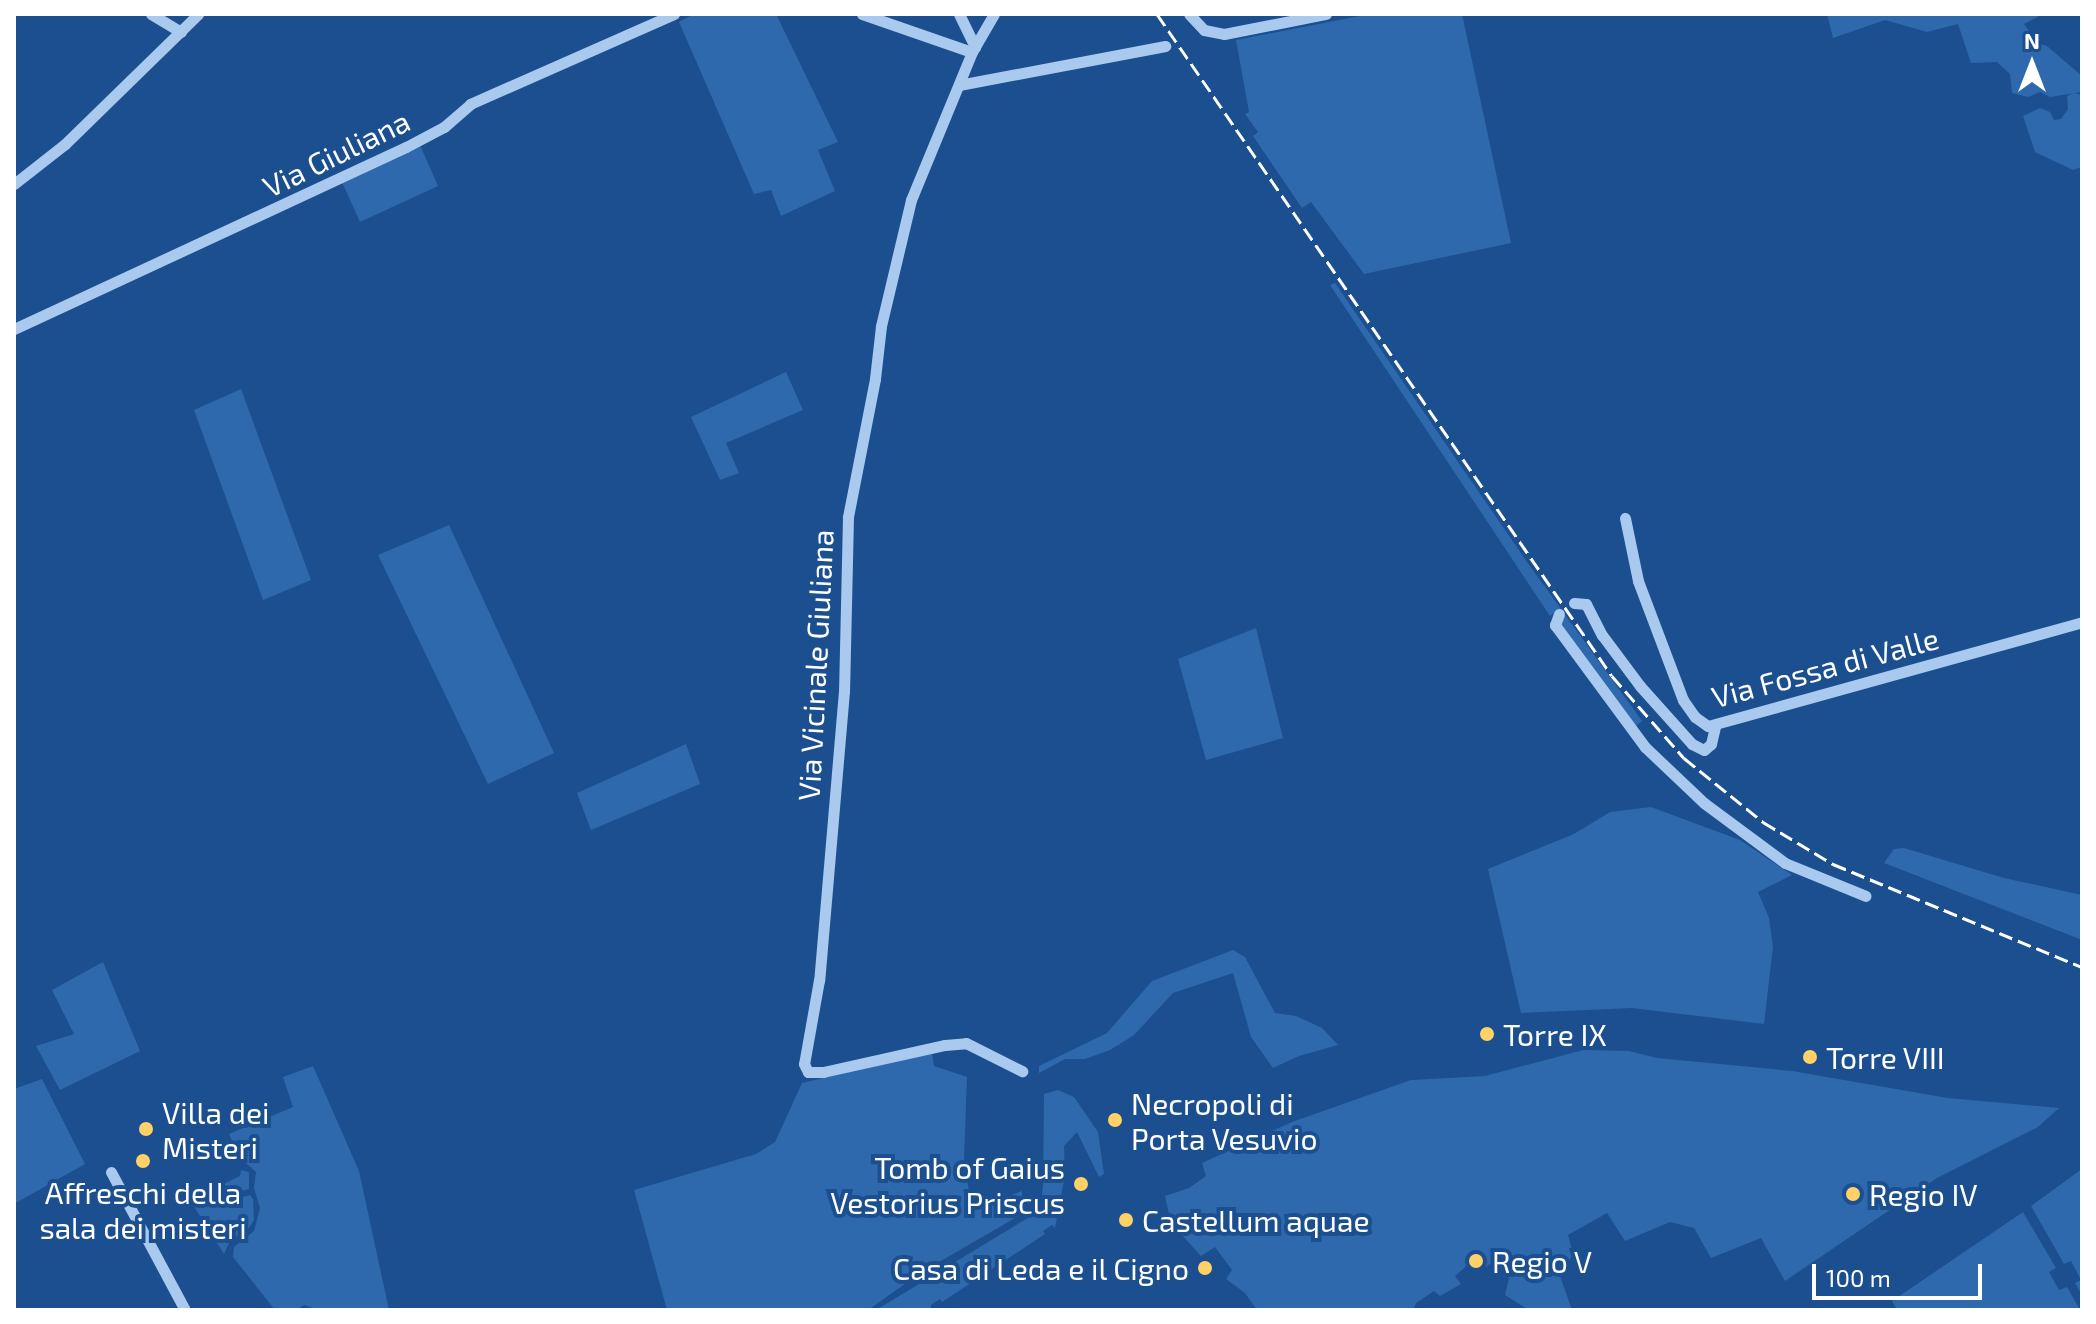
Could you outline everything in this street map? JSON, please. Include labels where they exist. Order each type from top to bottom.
[{"type":"street","points":[[151,14],[181,32]]},
{"type":"street","points":[[14,184],[65,144],[198,14]]},
{"type":"street","name":"Via Giuliana","points":[[14,329],[406,147],[444,127],[470,104],[674,14]]},
{"type":"street","points":[[862,14],[973,49]]},
{"type":"street","points":[[959,14],[973,49]]},
{"type":"street","name":"Via Vicinale Giuliana","points":[[994,14],[973,49],[903,227],[851,493],[844,571],[844,691],[820,968],[804,1064],[808,1072],[823,1072],[966,1043],[1022,1071]]},
{"type":"street","points":[[1189,14],[1204,30],[1224,34],[1326,14]]},
{"type":"street","points":[[959,85],[1165,46]]},
{"type":"street","name":"Via Fossa di Valle","points":[[1625,518],[1638,581],[1683,700],[1695,717],[1715,727],[2082,622]]},
{"type":"street","points":[[1574,603],[1586,604],[1602,635],[1640,686],[1692,744],[1704,750],[1711,744],[1715,727]]},
{"type":"street","points":[[1559,614],[1555,625],[1645,747],[1704,803],[1785,863],[1866,896]]},
{"type":"street","points":[[111,1172],[185,1310]]},
{"type":"shaded area","points":[[694,14],[776,14],[838,142],[818,150],[835,191],[781,216],[771,190],[754,194],[679,22]]},
{"type":"shaded area","points":[[1370,14],[1462,14],[1511,243],[1364,274],[1311,202],[1302,208],[1253,136],[1258,132],[1245,114],[1249,112],[1236,40]]},
{"type":"shaded area","points":[[1827,14],[2043,14],[2024,24],[2037,43],[2047,46],[2082,76],[2082,92],[2050,97],[2040,92],[2028,97],[2012,93],[2010,74],[1997,62],[1971,63],[1958,24],[1927,32],[1885,20],[1833,38]]},
{"type":"shaded area","points":[[2074,93],[2082,95],[2082,167],[2073,170],[2035,152],[2023,116],[2040,108],[2050,112],[2054,120],[2061,119],[2068,109],[2067,96]]},
{"type":"shaded area","points":[[420,145],[438,186],[360,222],[342,182]]},
{"type":"shaded area","points":[[1335,283],[1527,562],[1642,721],[1636,726],[1557,621],[1556,612],[1550,616],[1330,285]]},
{"type":"shaded area","points":[[786,372],[803,410],[726,443],[739,473],[720,480],[691,417]]},
{"type":"shaded area","points":[[241,389],[311,580],[263,600],[194,410]]},
{"type":"shaded area","points":[[449,525],[554,753],[488,784],[378,555]]},
{"type":"shaded area","points":[[1256,628],[1283,738],[1206,760],[1178,659]]},
{"type":"shaded area","points":[[686,744],[700,784],[591,830],[577,793]]},
{"type":"shaded area","points":[[1651,807],[1740,840],[1792,875],[1758,892],[1769,918],[1773,947],[1764,1024],[1632,1008],[1521,1013],[1488,869],[1574,834],[1610,812]]},
{"type":"shaded area","points":[[1904,848],[2004,878],[2082,895],[2082,940],[1884,863],[1894,849]]},
{"type":"shaded area","points":[[1233,950],[1245,957],[1275,1013],[1296,1016],[1322,1028],[1338,1045],[1299,1056],[1273,1068],[1251,1037],[1233,973],[1173,993],[1134,1035],[1110,1050],[1085,1059],[1065,1059],[1039,1073],[1039,1066],[1107,1033],[1152,981]]},
{"type":"shaded area","points":[[103,962],[140,1051],[60,1090],[36,1046],[74,1034],[52,990]]},
{"type":"shaded area","points":[[1583,1050],[1629,1051],[1657,1058],[1792,1071],[1948,1098],[2059,1108],[2038,1127],[1937,1178],[1785,1281],[1761,1238],[1711,1258],[1694,1228],[1670,1222],[1625,1241],[1607,1213],[1568,1235],[1573,1254],[1560,1276],[1572,1310],[1529,1310],[1505,1295],[1509,1278],[1492,1262],[1486,1267],[1478,1256],[1455,1276],[1461,1284],[1440,1296],[1434,1291],[1416,1303],[1413,1310],[1257,1310],[1245,1293],[1226,1279],[1232,1270],[1215,1247],[1201,1256],[1171,1223],[1165,1196],[1189,1188],[1206,1176],[1202,1163],[1292,1122],[1411,1080],[1485,1076]]},
{"type":"shaded area","points":[[932,1052],[934,1066],[967,1077],[964,1160],[972,1210],[1022,1191],[1022,1214],[922,1272],[868,1310],[667,1310],[634,1190],[756,1154],[775,1142],[802,1083]]},
{"type":"shaded area","points":[[313,1066],[359,1171],[389,1310],[318,1310],[304,1305],[296,1310],[275,1310],[233,1257],[234,1247],[254,1231],[260,1208],[254,1188],[256,1172],[239,1157],[229,1134],[293,1107],[283,1077]]},
{"type":"shaded area","points":[[42,1079],[85,1164],[14,1204],[14,1089]]},
{"type":"shaded area","points":[[1058,1090],[1074,1097],[1098,1132],[1104,1174],[1099,1177],[1077,1132],[1064,1146],[1065,1175],[1055,1228],[1052,1225],[1043,1231],[1045,1234],[942,1302],[940,1299],[931,1305],[931,1310],[876,1310],[1031,1216],[1041,1203],[1043,1185],[1044,1094]]},
{"type":"shaded area","points":[[2082,1169],[2082,1295],[2075,1283],[2081,1280],[2071,1261],[2064,1264],[2031,1206]]},
{"type":"shaded area","points":[[241,1170],[249,1172],[249,1189],[241,1191],[243,1197],[250,1195],[253,1199],[254,1220],[249,1228],[230,1241],[224,1254],[190,1200],[240,1176]]},
{"type":"shaded area","points":[[2023,1212],[2056,1268],[2049,1272],[2059,1290],[2067,1287],[2079,1308],[1897,1310],[1892,1301]]},
{"type":"railway","points":[[1157,14],[1612,676],[1684,758],[1763,822],[1833,864],[2082,967]]},
{"type":"place","name":"Torre IX","points":[[1487,1034]]},
{"type":"place","name":"Torre VIII","points":[[1810,1057]]},
{"type":"place","name":"Necropoli di Porta Vesuvio","points":[[1115,1120]]},
{"type":"place","name":"Villa dei Misteri","points":[[146,1129]]},
{"type":"place","name":"Affreschi della sala dei misteri","points":[[143,1161]]},
{"type":"place","name":"Tomb of Gaius Vestorius Priscus","points":[[1081,1184]]},
{"type":"place","name":"Regio IV","points":[[1853,1194]]},
{"type":"place","name":"Castellum aquae","points":[[1126,1220]]},
{"type":"place","name":"Regio V","points":[[1476,1261]]},
{"type":"place","name":"Casa di Leda e il Cigno","points":[[1205,1268]]}]
